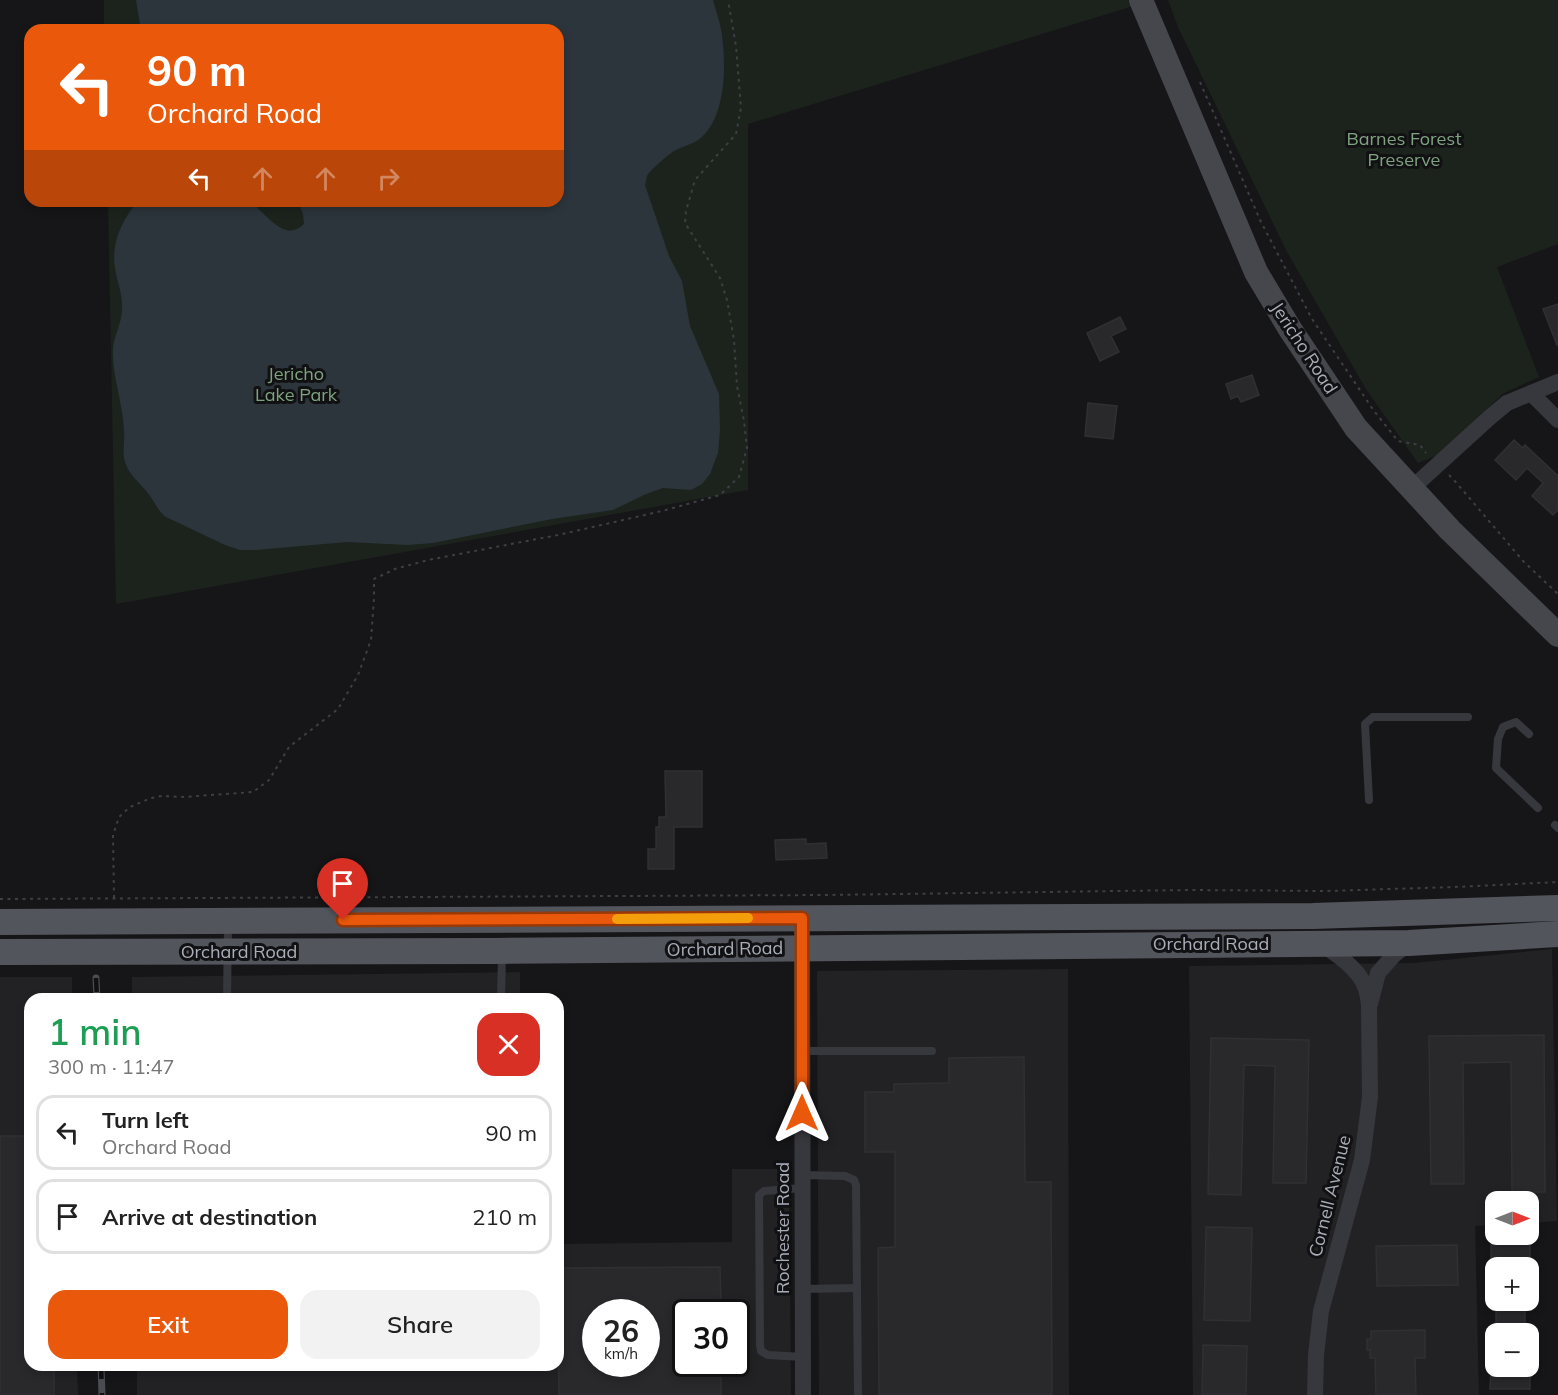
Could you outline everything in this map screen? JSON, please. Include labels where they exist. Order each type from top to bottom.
[{"type":"main road","name":"Jericho Road","points":[[1142,0],[1256,272],[1290,329],[1356,428],[1450,530],[1558,635]]},
{"type":"main road","name":"Orchard Road","points":[[0,921],[1313,916],[1558,908]]},
{"type":"main road","name":"Orchard Road","points":[[0,952],[502,951],[1322,944],[1408,943],[1558,934]]},
{"type":"street","points":[[1411,489],[1507,403],[1558,382]]},
{"type":"street","points":[[1531,393],[1558,420]]},
{"type":"street","name":"Rochester Road","points":[[802,918],[803,1395]]},
{"type":"street","name":"Cornell Avenue","points":[[1370,1005],[1378,973],[1408,943]]},
{"type":"street","name":"Cornell Avenue","points":[[1315,1395],[1316,1355],[1321,1311],[1362,1160],[1370,1097],[1370,1005],[1367,990],[1360,977],[1341,958],[1322,944]]},
{"type":"lane","points":[[1368,800],[1365,724],[1373,717],[1468,717]]},
{"type":"lane","points":[[1529,734],[1516,722],[1503,727],[1498,739],[1496,768],[1538,808]]},
{"type":"lane","points":[[227,993],[228,921]]},
{"type":"lane","points":[[501,993],[502,951]]},
{"type":"lane","points":[[802,1051],[932,1051]]},
{"type":"lane","points":[[803,1357],[768,1355],[761,1351],[759,1196],[764,1191],[802,1181],[845,1176],[854,1180],[856,1185],[858,1395]]},
{"type":"lane","points":[[803,1289],[857,1288]]},
{"type":"path","points":[[114,898],[113,836],[119,817],[130,807],[162,796],[184,797],[253,792],[269,780],[289,747],[338,709],[358,675],[371,640],[374,579],[395,569],[428,560],[558,535],[720,495],[739,477],[747,448],[727,300],[720,278],[686,223],[686,211],[695,180],[736,134],[741,108],[736,46],[728,0]]},
{"type":"path","points":[[1200,82],[1261,222],[1312,319],[1374,411],[1398,441],[1420,445],[1428,454]]},
{"type":"path","points":[[1449,476],[1524,562],[1558,594]]},
{"type":"path","points":[[0,899],[814,895],[1190,890],[1326,891],[1558,882]]},
{"type":"shaded area","name":"Jericho Lake Park","points":[[136,0],[713,0],[720,22],[724,61],[720,103],[716,116],[702,137],[674,151],[655,167],[647,176],[645,185],[669,256],[682,281],[690,326],[719,394],[718,453],[710,474],[702,484],[691,490],[663,488],[613,510],[552,519],[433,543],[408,545],[347,542],[240,550],[166,517],[132,475],[125,462],[123,421],[113,359],[122,309],[114,259],[116,241],[134,207],[256,207],[276,224],[289,230],[297,229],[304,224],[300,207],[564,207],[564,24],[140,24]]},
{"type":"shaded area","points":[[1552,949],[1557,1221],[1539,1222],[1539,1191],[1485,1191],[1485,1226],[1475,1226],[1479,1395],[1193,1395],[1189,966],[1414,963]]},
{"type":"shaded area","points":[[1068,969],[1069,1395],[819,1395],[817,971]]},
{"type":"shaded area","points":[[520,972],[520,993],[132,993],[132,977]]},
{"type":"shaded area","points":[[0,977],[72,977],[72,993],[24,993],[24,1371],[77,1371],[78,1395],[0,1395]]},
{"type":"shaded area","points":[[732,1169],[789,1169],[791,1395],[137,1395],[137,1371],[564,1371],[564,1244],[732,1242]]},
{"type":"green space","name":"Jericho Lake Park","points":[[104,0],[1141,0],[1143,3],[748,124],[748,490],[116,604],[108,207],[564,207],[564,24],[104,24]]},
{"type":"green space","name":"Barnes Forest Preserve","points":[[1168,0],[1558,0],[1558,244],[1497,267],[1539,377],[1504,393],[1438,455],[1418,463],[1366,389],[1287,252],[1178,27]]},
{"type":"building","points":[[1558,304],[1558,345],[1557,345],[1543,309]]},
{"type":"building","points":[[1120,317],[1126,329],[1111,336],[1119,352],[1100,361],[1087,333]]},
{"type":"building","points":[[1252,375],[1259,395],[1241,402],[1238,396],[1231,399],[1226,384]]},
{"type":"building","points":[[1088,403],[1117,406],[1113,439],[1085,436]]},
{"type":"building","points":[[1514,440],[1523,448],[1525,445],[1558,476],[1558,510],[1553,515],[1532,496],[1543,483],[1527,468],[1516,480],[1495,460]]},
{"type":"building","points":[[665,771],[702,771],[702,827],[674,827],[674,869],[648,869],[648,849],[656,849],[656,827],[659,827],[659,817],[666,817]]},
{"type":"building","points":[[806,839],[806,844],[826,843],[827,858],[776,860],[775,840]]},
{"type":"building","points":[[1544,1035],[1545,1192],[1512,1191],[1511,1062],[1463,1063],[1464,1184],[1431,1184],[1429,1036]]},
{"type":"building","points":[[1211,1038],[1309,1040],[1306,1183],[1273,1183],[1275,1066],[1244,1065],[1241,1195],[1208,1194]]},
{"type":"building","points":[[1024,1057],[1025,1182],[1051,1182],[1052,1395],[879,1395],[878,1248],[895,1247],[895,1152],[865,1152],[865,1092],[894,1092],[894,1084],[949,1083],[949,1058]]},
{"type":"building","points":[[0,1136],[24,1136],[24,1371],[54,1371],[54,1395],[0,1395]]},
{"type":"building","points":[[1206,1227],[1252,1228],[1250,1321],[1204,1320]]},
{"type":"building","points":[[1457,1245],[1458,1285],[1377,1286],[1376,1246]]},
{"type":"building","points":[[1491,1245],[1530,1245],[1530,1257],[1491,1257]]},
{"type":"building","points":[[720,1267],[721,1299],[672,1299],[672,1377],[721,1377],[721,1395],[559,1395],[559,1371],[564,1371],[564,1268]]},
{"type":"building","points":[[1496,1311],[1525,1311],[1525,1323],[1496,1323]]},
{"type":"building","points":[[1425,1330],[1425,1358],[1415,1358],[1416,1395],[1376,1395],[1375,1358],[1370,1358],[1370,1350],[1367,1350],[1367,1339],[1371,1339],[1371,1331]]},
{"type":"building","points":[[1203,1345],[1247,1346],[1246,1395],[1202,1395]]},
{"type":"building","points":[[1491,1377],[1530,1377],[1530,1389],[1490,1389]]},
{"type":"railway","points":[[96,978],[97,993]]},
{"type":"railway","points":[[101,1371],[102,1395]]},
{"type":"slow traffic","points":[[617,919],[748,918]]},
{"type":"route","points":[[343,920],[802,918],[802,1113]]}]
